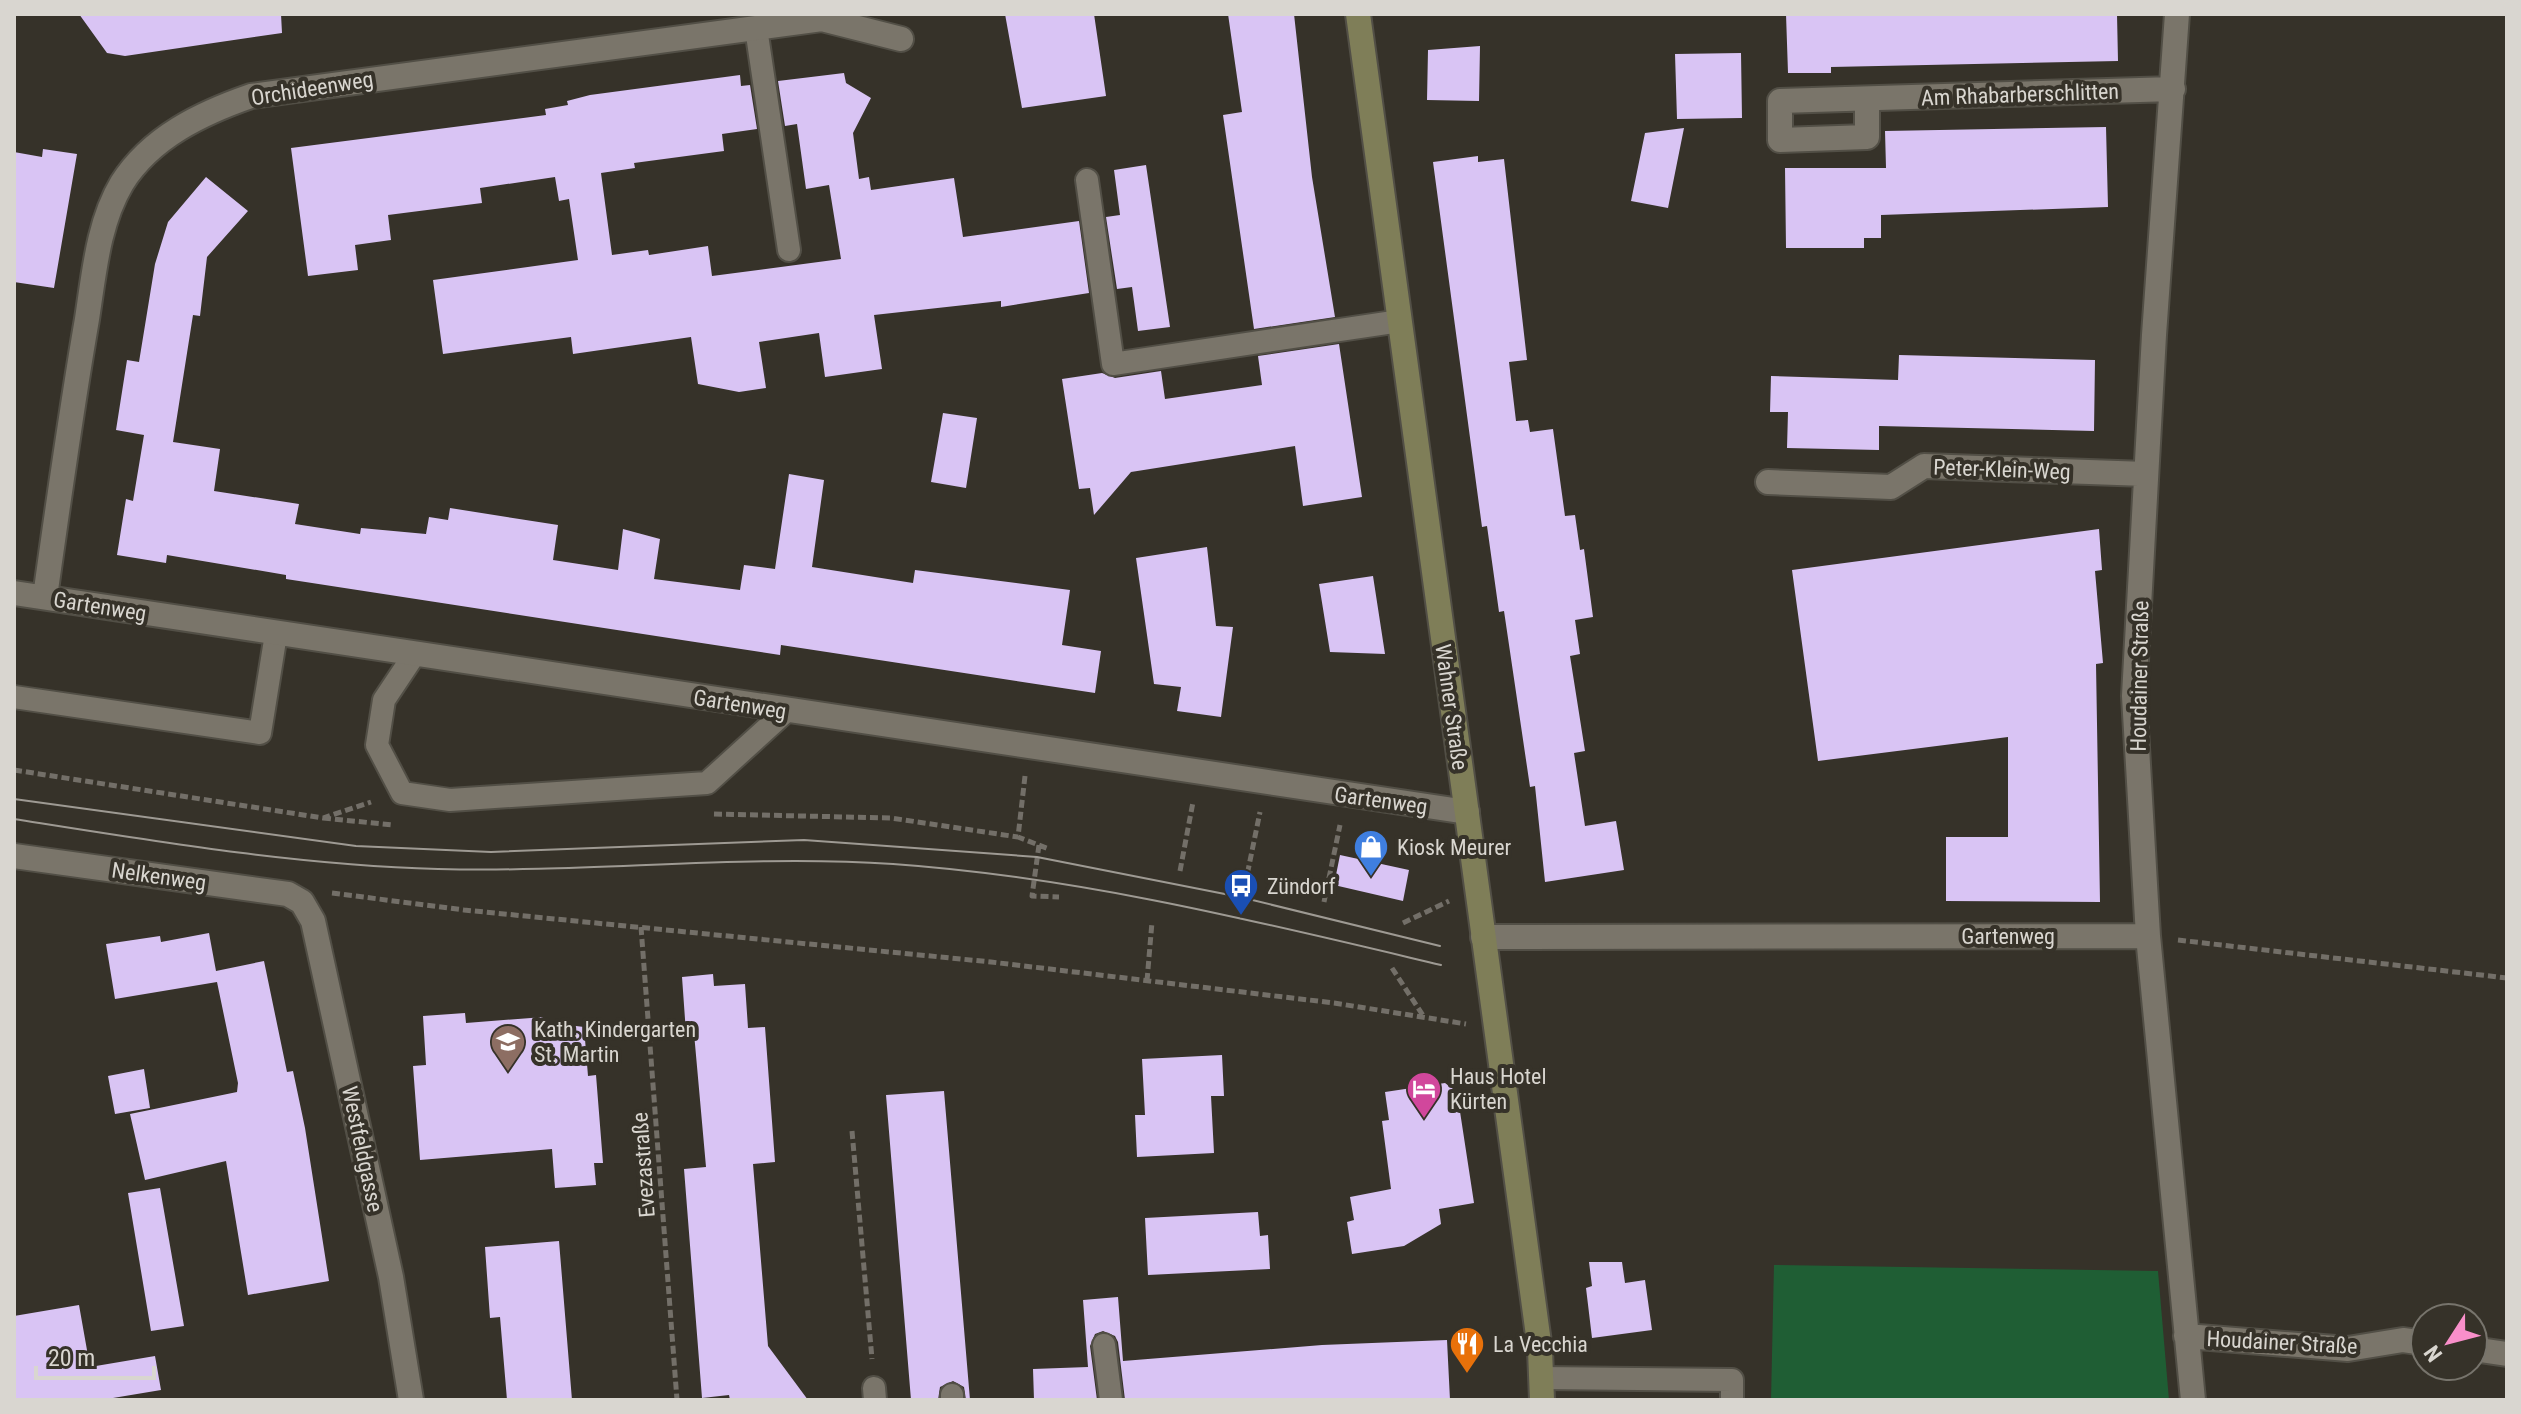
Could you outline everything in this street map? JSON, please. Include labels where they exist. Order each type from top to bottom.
[{"type":"street","name":"Wahner Straße","points":[[1358,14],[1467,812],[1541,1389]]},
{"type":"street","name":"Houdainer Straße","points":[[2177,14],[2134,696],[2148,936],[2193,1400]]},
{"type":"street","name":"Orchideenweg","points":[[45,597],[73,399],[105,225],[123,181],[160,141],[203,113],[251,96],[822,19],[901,39]]},
{"type":"street","name":"Am Rhabarberschlitten","points":[[1867,99],[2173,89]]},
{"type":"street","name":"Peter-Klein-Weg","points":[[1768,482],[1891,487],[1924,466],[2146,474]]},
{"type":"street","name":"Gartenweg","points":[[14,593],[1265,784],[1467,812]]},
{"type":"street","name":"Nelkenweg","points":[[14,856],[288,894],[302,902]]},
{"type":"street","name":"Westfeldgasse","points":[[302,902],[313,921],[333,1010],[391,1277],[411,1400]]},
{"type":"street","name":"Gartenweg","points":[[1483,937],[2148,936]]},
{"type":"street","name":"Houdainer Straße","points":[[2186,1336],[2348,1349],[2409,1341]]},
{"type":"lane","points":[[756,28],[789,250]]},
{"type":"lane","points":[[1087,180],[1113,364],[1400,321]]},
{"type":"lane","points":[[14,697],[260,733],[276,634]]},
{"type":"lane","points":[[414,655],[384,700],[377,745],[402,793],[450,800],[707,783],[786,711]]},
{"type":"lane","points":[[1104,1345],[1111,1400]]},
{"type":"lane","points":[[1541,1389],[1732,1380],[1732,1400]]},
{"type":"path","points":[[1018,837],[1030,747]]},
{"type":"path","points":[[14,770],[323,818],[402,825]]},
{"type":"path","points":[[1180,871],[1199,772]]},
{"type":"path","points":[[1245,885],[1265,784]]},
{"type":"path","points":[[323,818],[402,793]]},
{"type":"path","points":[[1324,902],[1347,795]]},
{"type":"path","points":[[710,814],[891,818],[1018,837],[1049,849]]},
{"type":"path","points":[[1039,845],[1032,896],[1059,897]]},
{"type":"path","points":[[302,902],[338,892],[464,910],[1147,981],[1494,1029]]},
{"type":"path","points":[[1403,923],[1449,901],[1451,916]]},
{"type":"path","points":[[1147,981],[1152,922]]},
{"type":"path","name":"Evezastraße","points":[[641,927],[677,1400]]},
{"type":"path","points":[[2148,936],[2507,978]]},
{"type":"path","points":[[1392,968],[1425,1018]]},
{"type":"path","points":[[852,1131],[875,1394]]},
{"type":"green space","points":[[1774,1265],[2158,1271],[2169,1400],[1771,1400]]},
{"type":"building","points":[[79,14],[281,14],[282,33],[125,56],[107,53]]},
{"type":"building","points":[[1005,14],[1094,14],[1106,96],[1022,108]]},
{"type":"building","points":[[1228,14],[1294,14],[1312,177],[1335,317],[1254,329],[1223,115],[1242,112]]},
{"type":"building","points":[[1786,14],[2117,14],[2118,61],[1831,67],[1831,73],[1788,73]]},
{"type":"building","points":[[1480,46],[1479,101],[1427,100],[1428,50]]},
{"type":"building","points":[[1741,53],[1742,118],[1677,119],[1675,54]]},
{"type":"building","points":[[844,73],[846,83],[871,98],[853,133],[859,179],[869,177],[871,190],[954,178],[963,237],[1079,221],[1089,293],[1001,307],[1001,301],[874,315],[882,369],[825,377],[819,333],[759,342],[766,388],[739,392],[698,384],[691,337],[573,354],[571,337],[443,354],[433,280],[578,260],[569,199],[559,201],[555,177],[480,188],[482,203],[388,215],[391,240],[355,245],[358,270],[308,276],[291,148],[546,115],[545,109],[568,105],[567,101],[590,95],[740,75],[741,86],[750,85],[757,129],[722,134],[724,151],[634,163],[635,168],[601,173],[612,255],[648,250],[649,255],[708,246],[712,276],[841,259],[829,185],[806,189],[797,124],[785,126],[778,81]]},
{"type":"building","points":[[2106,127],[2108,207],[1881,215],[1881,238],[1864,238],[1864,248],[1786,248],[1785,168],[1886,168],[1885,131]]},
{"type":"building","points":[[1684,128],[1668,208],[1631,201],[1645,133]]},
{"type":"building","points":[[43,149],[77,154],[54,288],[14,282],[14,152],[42,157]]},
{"type":"building","points":[[1478,156],[1478,162],[1504,159],[1527,360],[1509,362],[1516,421],[1528,420],[1530,432],[1553,429],[1565,516],[1575,515],[1580,550],[1584,549],[1593,617],[1575,620],[1580,654],[1570,656],[1585,751],[1574,753],[1585,826],[1616,821],[1624,870],[1545,882],[1535,786],[1530,787],[1504,611],[1499,612],[1487,526],[1482,527],[1433,162]]},
{"type":"building","points":[[1146,165],[1170,327],[1138,331],[1132,287],[1117,289],[1106,217],[1120,215],[1114,170]]},
{"type":"building","points":[[206,177],[248,211],[207,257],[200,316],[193,315],[173,442],[220,449],[214,491],[299,504],[295,524],[360,534],[361,528],[426,534],[429,517],[448,520],[450,508],[558,525],[553,560],[618,570],[623,529],[660,539],[654,579],[740,590],[744,565],[775,569],[789,474],[824,480],[812,567],[913,583],[915,570],[1070,590],[1062,645],[1101,651],[1095,693],[781,645],[780,655],[286,579],[286,575],[167,555],[166,563],[117,555],[126,499],[133,501],[144,435],[116,430],[127,360],[139,362],[155,264],[168,222]]},
{"type":"building","points":[[1339,344],[1362,497],[1303,506],[1295,446],[1131,472],[1094,515],[1090,488],[1079,489],[1062,379],[1102,373],[1115,378],[1161,371],[1165,399],[1262,385],[1258,356]]},
{"type":"building","points":[[1899,355],[2095,360],[2094,431],[1879,426],[1879,450],[1787,448],[1788,412],[1770,412],[1771,376],[1898,380]]},
{"type":"building","points":[[943,413],[977,418],[966,488],[931,482]]},
{"type":"building","points":[[2099,529],[2102,570],[2095,571],[2103,663],[2096,664],[2100,902],[1946,901],[1946,837],[2008,837],[2008,737],[1818,761],[1792,570]]},
{"type":"building","points":[[1207,547],[1216,626],[1233,627],[1221,717],[1177,711],[1181,687],[1154,684],[1136,558]]},
{"type":"building","points":[[1373,576],[1385,654],[1330,652],[1319,584]]},
{"type":"building","name":"Kiosk Meurer","points":[[1340,855],[1409,870],[1403,901],[1334,885]]},
{"type":"building","points":[[209,933],[216,971],[264,961],[287,1072],[293,1071],[305,1128],[329,1281],[248,1295],[226,1161],[145,1180],[130,1114],[237,1092],[238,1083],[217,982],[115,999],[106,944],[160,936],[161,942]]},
{"type":"building","points":[[713,974],[714,986],[745,984],[748,1028],[765,1027],[775,1162],[753,1164],[768,1346],[808,1400],[730,1400],[729,1395],[702,1398],[684,1169],[706,1167],[694,1033],[686,1033],[682,977]]},
{"type":"building","points":[[465,1013],[466,1023],[544,1017],[544,1022],[584,1027],[588,1076],[596,1075],[603,1163],[594,1163],[596,1185],[555,1188],[552,1149],[420,1160],[413,1066],[426,1065],[423,1016]]},
{"type":"building","points":[[1222,1055],[1224,1096],[1211,1096],[1214,1153],[1137,1157],[1135,1115],[1145,1115],[1142,1059]]},
{"type":"building","points":[[144,1069],[150,1108],[115,1114],[108,1076]]},
{"type":"building","points":[[1445,1083],[1457,1092],[1474,1203],[1439,1209],[1441,1224],[1404,1246],[1352,1254],[1347,1222],[1354,1220],[1350,1197],[1391,1189],[1382,1121],[1389,1120],[1385,1092]]},
{"type":"building","points":[[944,1091],[970,1400],[966,1400],[964,1387],[953,1381],[940,1387],[938,1400],[911,1400],[886,1095]]},
{"type":"building","points":[[160,1188],[184,1326],[151,1331],[128,1193]]},
{"type":"building","points":[[1258,1212],[1260,1236],[1268,1235],[1270,1269],[1148,1275],[1145,1218]]},
{"type":"building","points":[[559,1241],[572,1400],[507,1400],[500,1317],[490,1318],[485,1247]]},
{"type":"building","points":[[1589,1262],[1622,1262],[1625,1283],[1645,1280],[1652,1330],[1592,1338],[1586,1288],[1592,1286]]},
{"type":"building","points":[[1118,1297],[1123,1361],[1322,1345],[1447,1340],[1450,1400],[1125,1400],[1118,1342],[1115,1336],[1103,1331],[1095,1334],[1090,1346],[1097,1400],[1034,1400],[1033,1369],[1088,1367],[1083,1300]]},
{"type":"building","points":[[79,1305],[90,1367],[155,1356],[161,1390],[101,1400],[14,1400],[14,1316]]},
{"type":"tram line","points":[[14,799],[356,846],[491,852],[804,840],[1037,857],[1240,897],[1440,946]]},
{"type":"tram line","points":[[14,819],[225,851],[385,867],[495,870],[780,861],[893,864],[963,870],[1169,903],[1441,965]]},
{"type":"place","name":"Kiosk Meurer","points":[[1371,878]]},
{"type":"place","name":"Zündorf","points":[[1241,917]]},
{"type":"place","name":"Kath. Kindergarten St. Martin","points":[[508,1073]]},
{"type":"place","name":"Haus Hotel Kürten","points":[[1424,1120]]},
{"type":"place","name":"La Vecchia","points":[[1467,1375]]}]
